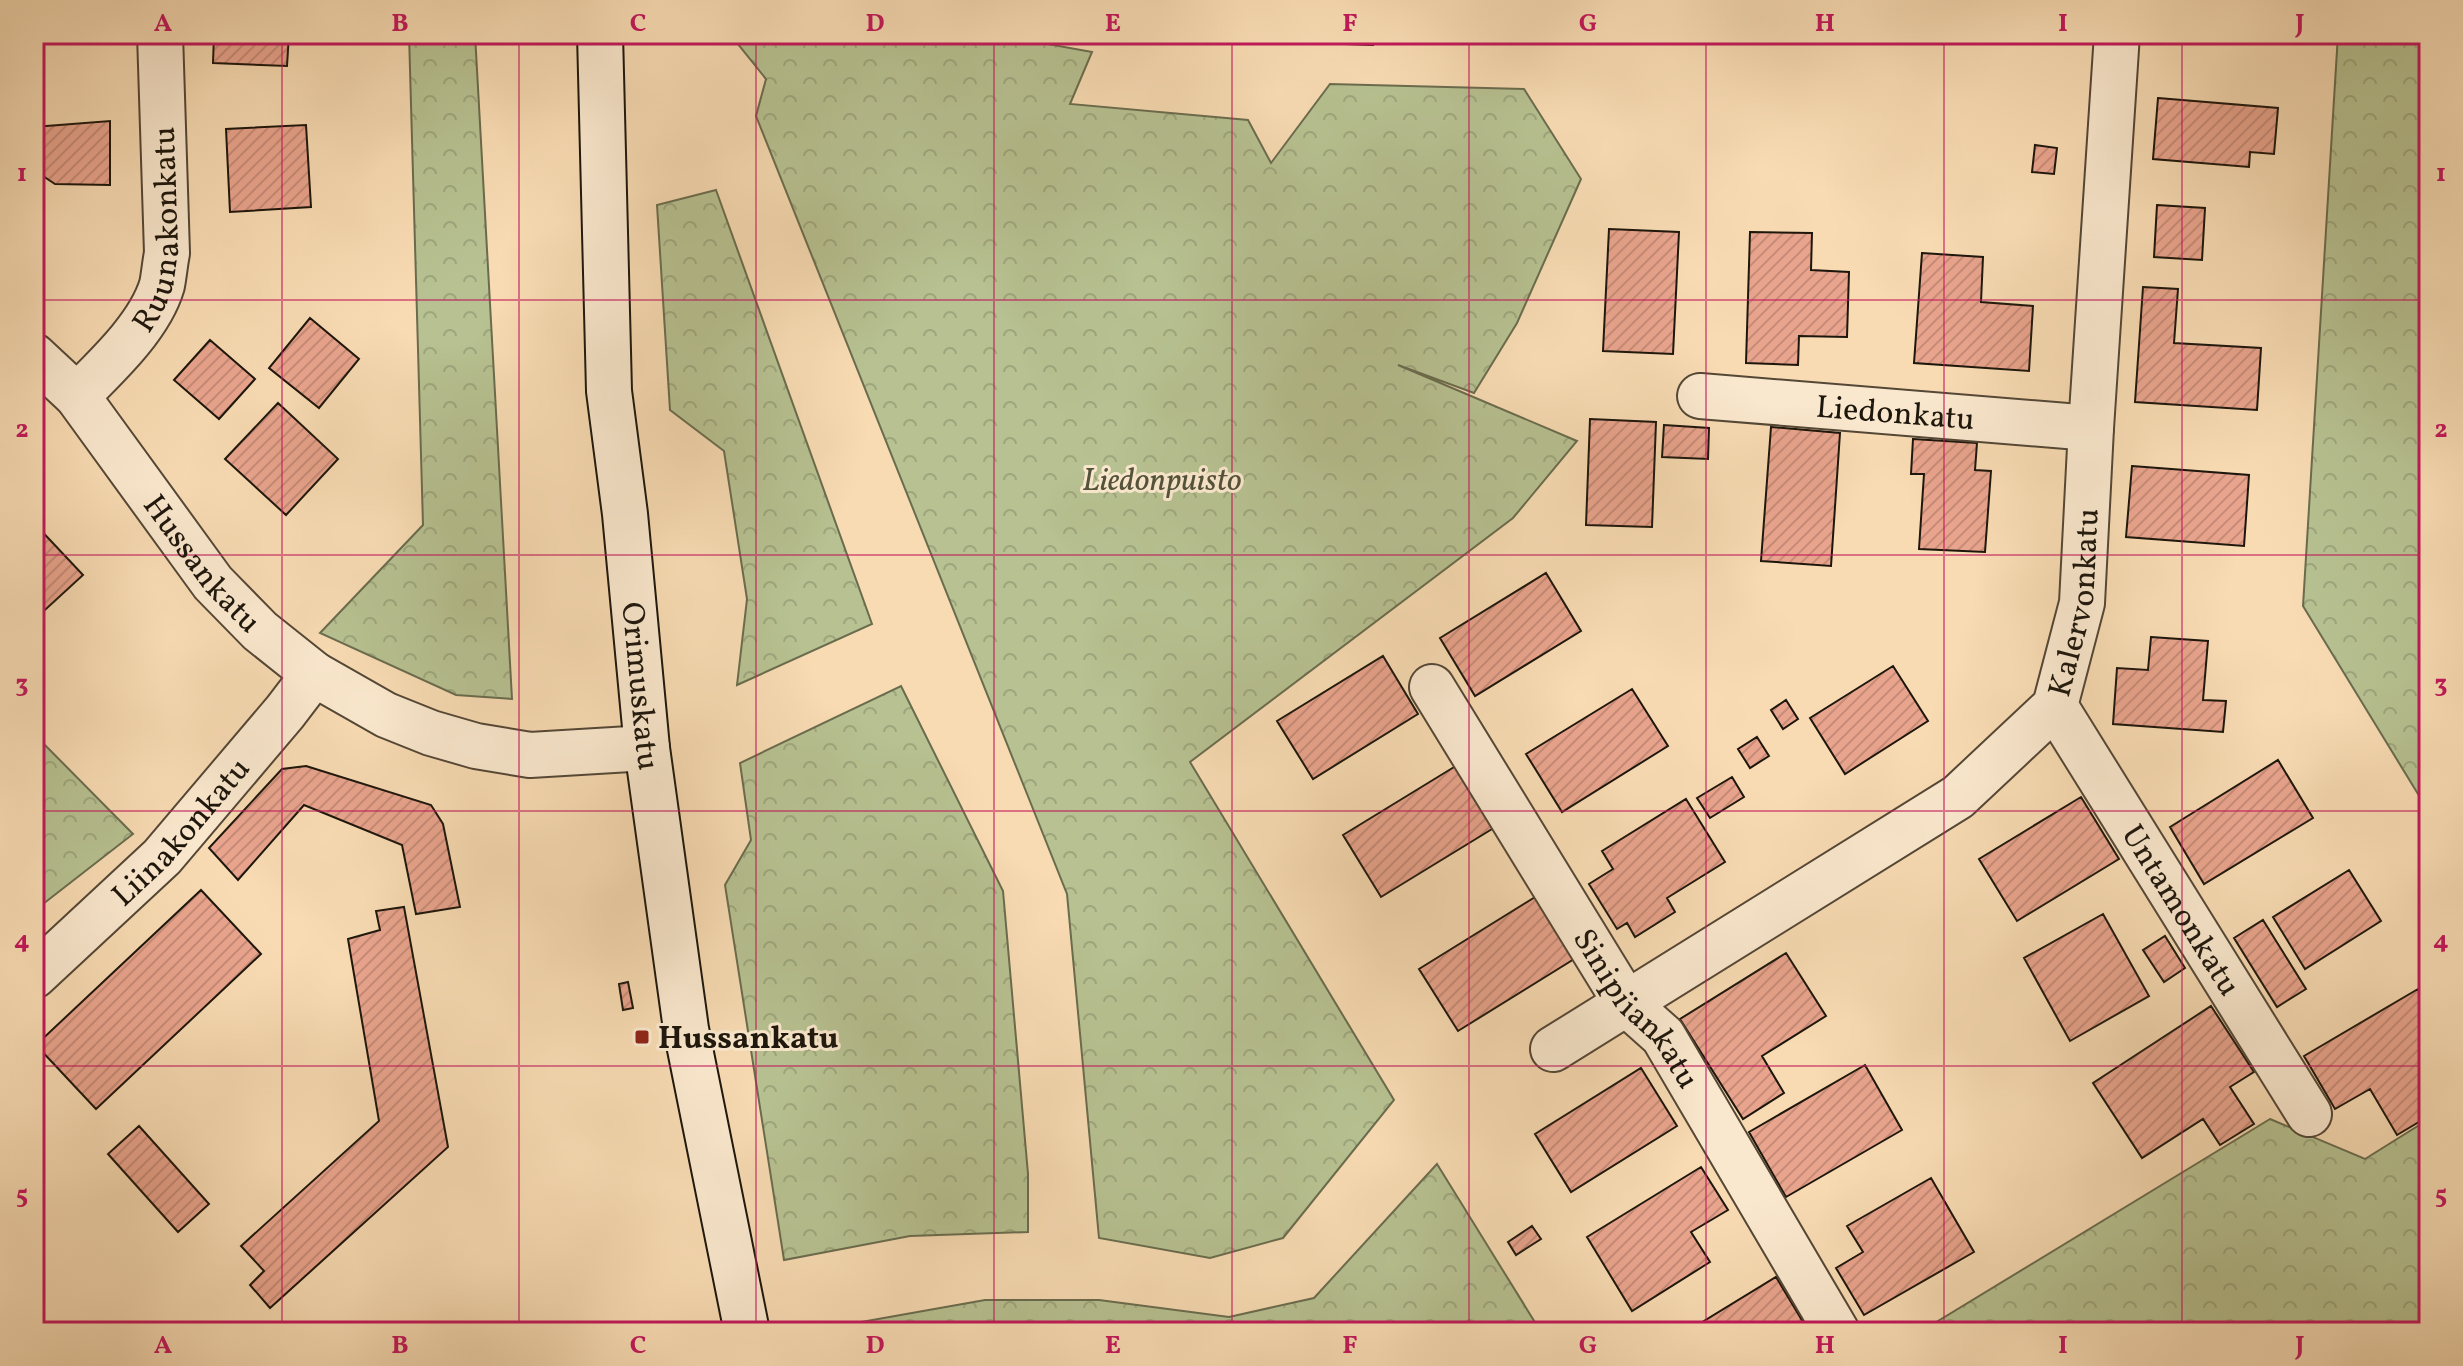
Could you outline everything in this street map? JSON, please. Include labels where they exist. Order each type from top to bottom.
[{"type":"street","name":"Ruunakonkatu","points":[[77,396],[113,360],[142,323],[162,285],[167,253],[160,34]]},
{"type":"street","name":"Orimuskatu","points":[[600,34],[609,391],[625,514],[647,748],[686,1029],[747,1332]]},
{"type":"street","name":"Kalervonkatu","points":[[1553,1049],[1958,797],[2055,706],[2082,603],[2117,34]]},
{"type":"street","name":"Hussankatu","points":[[34,356],[77,396],[213,583],[260,631],[314,674],[386,715],[476,746],[530,755],[647,748]]},
{"type":"street","name":"Liedonkatu","points":[[1700,396],[2091,428]]},
{"type":"street","name":"Liinakonkatu","points":[[34,976],[162,857],[314,674]]},
{"type":"street","name":"Sinipiiankatu","points":[[1432,687],[1626,1003],[1663,1036],[1837,1332]]},
{"type":"street","name":"Untamonkatu","points":[[2055,706],[2309,1114]]},
{"type":"green space","points":[[409,34],[475,34],[512,699],[456,695],[320,633],[423,525]]},
{"type":"green space","name":"Liedonpuisto","points":[[737,34],[992,34],[1092,52],[1070,104],[1248,120],[1271,163],[1330,84],[1524,89],[1581,179],[1517,323],[1474,393],[1398,365],[1577,441],[1513,518],[1190,762],[1394,1100],[1283,1238],[1210,1258],[1099,1238],[1067,894],[756,116],[766,79],[737,43]]},
{"type":"green space","points":[[2338,34],[2429,34],[2429,812],[2303,606]]},
{"type":"green space","points":[[716,190],[872,624],[737,685],[747,599],[724,451],[670,410],[657,205]]},
{"type":"green space","points":[[901,686],[1003,891],[1028,1174],[1028,1232],[910,1236],[784,1260],[725,885],[751,840],[740,763]]},
{"type":"green space","points":[[34,734],[133,834],[34,911]]},
{"type":"green space","points":[[2270,1119],[2365,1159],[2429,1119],[2429,1332],[1920,1332]]},
{"type":"green space","points":[[1437,1164],[1541,1332],[805,1332],[985,1300],[1099,1300],[1229,1317],[1314,1298]]},
{"type":"building","points":[[214,34],[289,34],[287,66],[213,63]]},
{"type":"building","points":[[1347,34],[1374,34],[1373,45],[1346,44]]},
{"type":"building","points":[[2158,98],[2278,108],[2274,154],[2250,152],[2249,167],[2153,159]]},
{"type":"building","points":[[110,121],[110,185],[55,184],[34,170],[34,127]]},
{"type":"building","points":[[306,125],[311,207],[230,212],[226,129]]},
{"type":"building","points":[[2035,145],[2057,148],[2054,174],[2032,172]]},
{"type":"building","points":[[2157,205],[2205,208],[2202,260],[2154,257]]},
{"type":"building","points":[[1609,229],[1679,232],[1673,354],[1603,351]]},
{"type":"building","points":[[1750,232],[1812,233],[1811,270],[1849,272],[1847,337],[1799,336],[1798,365],[1746,363]]},
{"type":"building","points":[[1922,253],[1983,257],[1981,302],[2033,306],[2029,371],[1914,363]]},
{"type":"building","points":[[2143,287],[2178,289],[2174,343],[2261,348],[2257,410],[2135,402]]},
{"type":"building","points":[[310,318],[359,359],[319,408],[269,368]]},
{"type":"building","points":[[210,340],[255,379],[219,419],[174,380]]},
{"type":"building","points":[[278,403],[338,459],[286,515],[225,459]]},
{"type":"building","points":[[1590,419],[1656,422],[1652,527],[1586,525]]},
{"type":"building","points":[[1664,425],[1709,428],[1708,459],[1662,457]]},
{"type":"building","points":[[1771,427],[1840,433],[1831,566],[1761,561]]},
{"type":"building","points":[[1913,439],[1977,443],[1975,470],[1991,471],[1985,552],[1919,549],[1924,474],[1911,474]]},
{"type":"building","points":[[2132,466],[2249,475],[2244,546],[2126,537]]},
{"type":"building","points":[[34,523],[83,575],[34,620]]},
{"type":"building","points":[[1546,573],[1581,631],[1475,696],[1440,638]]},
{"type":"building","points":[[2151,637],[2208,641],[2203,700],[2226,701],[2223,732],[2113,724],[2117,668],[2148,670]]},
{"type":"building","points":[[1383,656],[1418,714],[1313,779],[1277,721]]},
{"type":"building","points":[[1893,666],[1928,721],[1845,774],[1810,718]]},
{"type":"building","points":[[1632,689],[1668,746],[1562,812],[1526,754]]},
{"type":"building","points":[[1786,700],[1798,719],[1783,729],[1771,710]]},
{"type":"building","points":[[1757,737],[1769,756],[1750,768],[1738,749]]},
{"type":"building","points":[[2278,760],[2313,818],[2204,884],[2170,827]]},
{"type":"building","points":[[1459,764],[1497,826],[1381,897],[1343,835]]},
{"type":"building","points":[[306,766],[431,805],[443,824],[460,907],[416,914],[402,845],[304,805],[238,880],[209,848],[282,769]]},
{"type":"building","points":[[1732,777],[1744,797],[1710,818],[1697,798]]},
{"type":"building","points":[[2081,797],[2119,859],[2017,921],[1979,859]]},
{"type":"building","points":[[1686,799],[1725,862],[1667,898],[1675,912],[1635,937],[1627,923],[1617,929],[1589,884],[1613,869],[1602,851]]},
{"type":"building","points":[[2349,870],[2381,921],[2305,969],[2273,917]]},
{"type":"building","points":[[201,890],[261,954],[96,1109],[36,1045]]},
{"type":"building","points":[[1540,894],[1579,956],[1458,1031],[1419,969]]},
{"type":"building","points":[[404,907],[448,1147],[270,1308],[250,1285],[264,1271],[241,1246],[379,1121],[348,939],[380,930],[376,911]]},
{"type":"building","points":[[2103,914],[2149,996],[2070,1041],[2024,958]]},
{"type":"building","points":[[2263,920],[2306,989],[2277,1007],[2234,938]]},
{"type":"building","points":[[2165,936],[2185,968],[2164,982],[2143,950]]},
{"type":"building","points":[[1786,953],[1826,1016],[1762,1056],[1784,1093],[1743,1119],[1680,1019]]},
{"type":"building","points":[[628,982],[633,1008],[623,1010],[619,984]]},
{"type":"building","points":[[2418,989],[2429,1008],[2429,1050],[2424,1053],[2429,1060],[2429,1116],[2397,1135],[2370,1089],[2335,1109],[2304,1056]]},
{"type":"building","points":[[2211,1006],[2254,1072],[2230,1087],[2254,1124],[2220,1145],[2203,1119],[2142,1158],[2093,1083]]},
{"type":"building","points":[[1865,1065],[1902,1130],[1786,1197],[1749,1132]]},
{"type":"building","points":[[1641,1068],[1677,1126],[1571,1192],[1535,1134]]},
{"type":"building","points":[[139,1126],[209,1204],[178,1232],[108,1154]]},
{"type":"building","points":[[1701,1167],[1728,1210],[1691,1232],[1710,1262],[1632,1311],[1587,1237]]},
{"type":"building","points":[[1931,1178],[1974,1252],[1864,1315],[1836,1268],[1863,1252],[1847,1226]]},
{"type":"building","points":[[1532,1226],[1541,1239],[1516,1255],[1508,1242]]},
{"type":"building","points":[[1776,1277],[1809,1332],[1686,1332]]},
{"type":"place","name":"Hussankatu","points":[[642,1037]]}]
